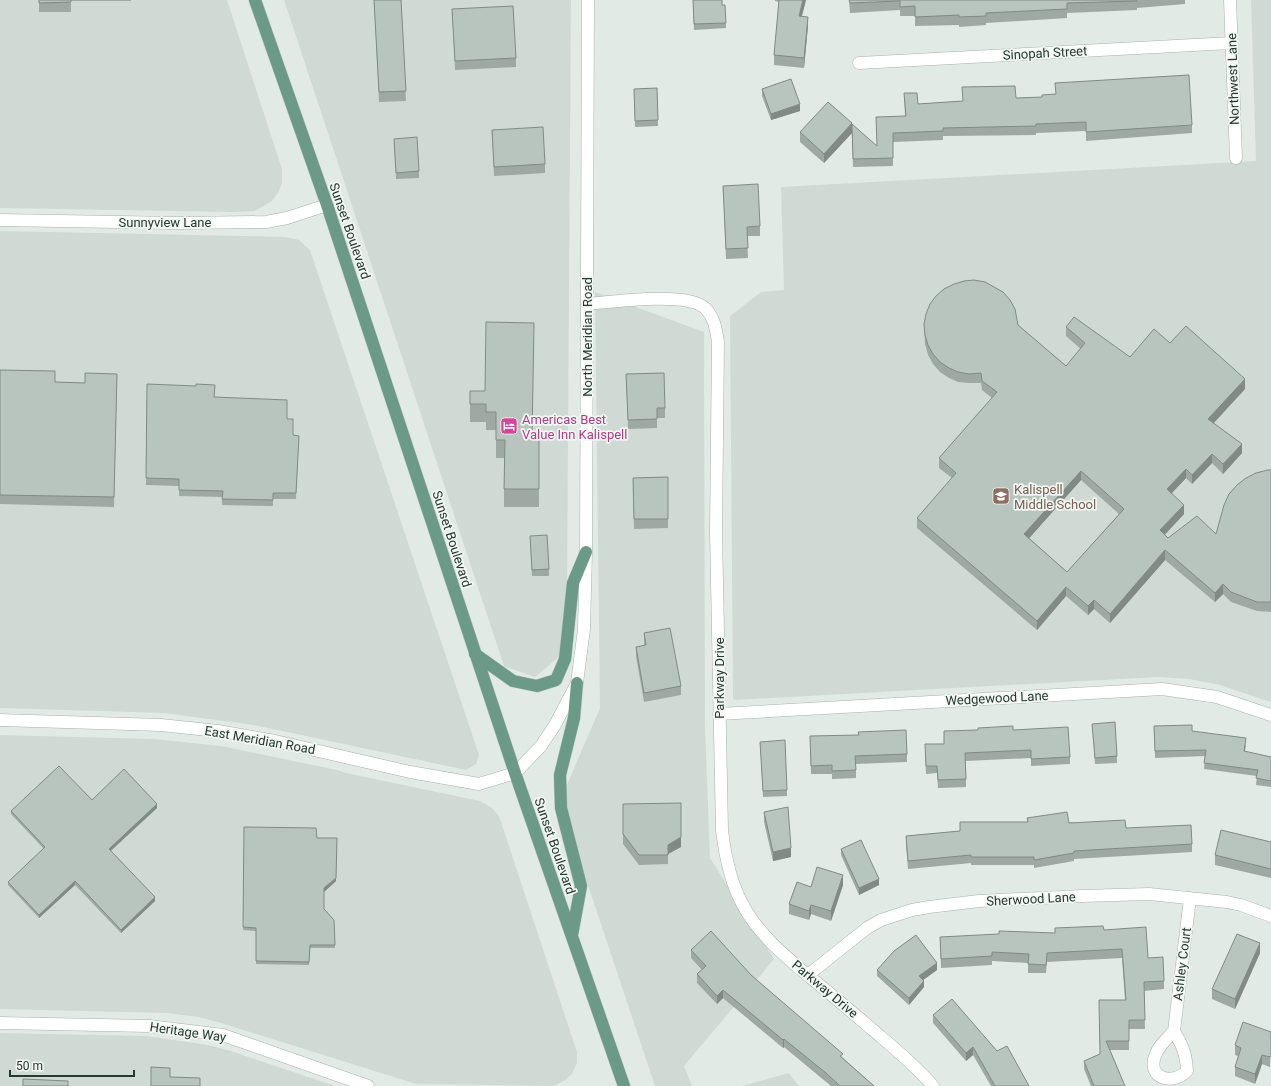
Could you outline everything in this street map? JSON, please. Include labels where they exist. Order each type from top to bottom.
[{"type":"main road","name":"Sunset Boulevard","points":[[255,0],[327,205],[515,773],[624,1086]]},
{"type":"main road","points":[[476,654],[513,681],[538,686],[556,680],[564,659],[574,583],[586,552]]},
{"type":"main road","points":[[572,937],[581,886],[561,808],[560,775],[574,718],[577,683]]},
{"type":"street","name":"North Meridian Road","points":[[515,773],[541,746],[555,725],[577,683],[584,629],[586,552],[588,0]]},
{"type":"street","name":"Northwest Lane","points":[[1230,0],[1236,158]]},
{"type":"street","name":"Sinopah Street","points":[[859,63],[1231,43]]},
{"type":"street","name":"Sunnyview Lane","points":[[0,220],[177,223],[266,222],[287,218],[327,205]]},
{"type":"street","name":"Parkway Drive","points":[[587,304],[667,298],[687,300],[697,303],[705,308],[711,316],[715,326],[718,342],[716,532],[722,830],[724,852],[733,884],[743,907],[766,937],[808,975],[900,1053],[933,1086]]},
{"type":"street","name":"Wedgewood Lane","points":[[719,714],[1162,689],[1217,698],[1271,715]]},
{"type":"street","name":"East Meridian Road","points":[[0,720],[161,725],[218,731],[275,741],[410,772],[479,784],[515,773]]},
{"type":"street","name":"Sherwood Lane","points":[[808,975],[867,928],[881,920],[912,910],[929,907],[979,902],[1150,894],[1227,902],[1241,905],[1271,916]]},
{"type":"street","name":"Ashley Court","points":[[1174,1031],[1190,898]]},
{"type":"street","name":"Heritage Way","points":[[0,1023],[148,1026],[223,1035],[363,1085]]},
{"type":"shaded area","points":[[0,0],[227,0],[282,169],[282,183],[278,193],[272,201],[255,211],[234,212],[0,208]]},
{"type":"shaded area","points":[[284,0],[571,0],[567,587],[560,656],[535,677],[504,666]]},
{"type":"shaded area","name":"Kalispell Middle School","points":[[1251,0],[1271,0],[1271,702],[1220,685],[1189,679],[1158,677],[734,700],[730,316],[761,292],[784,290],[781,187],[1256,161]]},
{"type":"shaded area","points":[[0,231],[286,237],[299,240],[310,250],[479,755],[476,764],[466,770],[254,725],[164,713],[0,708]]},
{"type":"shaded area","points":[[595,292],[704,332],[705,726],[710,858],[774,959],[684,1066],[692,1086],[655,1086],[560,801],[600,708]]},
{"type":"shaded area","points":[[0,735],[154,739],[221,746],[480,801],[492,808],[499,816],[577,1052],[577,1063],[572,1074],[564,1081],[553,1086],[416,1084],[199,1017],[166,1013],[0,1009]]},
{"type":"shaded area","points":[[0,1033],[146,1036],[208,1045],[231,1051],[335,1086],[0,1086]]},
{"type":"shaded area","points":[[789,1073],[799,1086],[742,1086]]},
{"type":"building","points":[[39,0],[71,0],[71,2],[39,3]]},
{"type":"building","points":[[374,0],[401,0],[406,91],[379,92]]},
{"type":"building","points":[[693,0],[722,0],[722,5],[725,5],[726,23],[694,24]]},
{"type":"building","points":[[779,0],[803,0],[799,16],[808,17],[804,58],[774,55]]},
{"type":"building","points":[[849,0],[1137,1],[1067,3],[1067,9],[986,13],[986,16],[959,17],[959,15],[915,17],[915,6],[900,7],[900,1],[850,3]]},
{"type":"building","points":[[513,6],[516,58],[455,61],[452,9]]},
{"type":"building","points":[[1189,75],[1192,125],[1086,132],[1086,122],[1036,124],[1036,126],[943,128],[943,131],[893,133],[893,158],[853,159],[852,124],[877,146],[876,117],[906,116],[904,93],[917,93],[918,104],[963,101],[962,87],[1015,86],[1016,98],[1042,97],[1042,95],[1056,94],[1055,83]]},
{"type":"building","points":[[791,79],[800,104],[771,114],[762,89]]},
{"type":"building","points":[[657,88],[658,120],[635,121],[634,89]]},
{"type":"building","points":[[828,102],[852,123],[824,154],[800,132]]},
{"type":"building","points":[[543,127],[545,164],[494,167],[492,130]]},
{"type":"building","points":[[417,137],[419,171],[396,173],[394,139]]},
{"type":"building","points":[[758,184],[760,226],[747,227],[748,248],[726,249],[723,186]]},
{"type":"building","points":[[974,280],[985,282],[1003,292],[1015,309],[1018,325],[1066,366],[1085,343],[1066,327],[1074,317],[1130,357],[1154,329],[1170,343],[1186,326],[1245,379],[1208,419],[1242,444],[1223,464],[1212,454],[1192,475],[1186,469],[1167,489],[1184,505],[1160,530],[1168,538],[1197,516],[1216,534],[1224,505],[1229,494],[1246,478],[1256,473],[1271,470],[1271,602],[1257,602],[1231,592],[1223,584],[1215,593],[1165,550],[1110,614],[1094,600],[1088,606],[1066,587],[1037,621],[917,518],[956,473],[939,458],[997,392],[982,381],[981,373],[969,374],[958,372],[940,362],[928,345],[925,335],[924,324],[930,304],[944,289],[964,281]],"holes":[[[1081,471],[1124,509],[1067,572],[1024,534]]]},
{"type":"building","name":"Americas Best Value Inn Kalispell","points":[[486,322],[534,323],[532,439],[539,439],[539,489],[504,489],[505,440],[496,440],[496,412],[486,412],[486,404],[470,404],[470,391],[485,391]]},
{"type":"building","points":[[0,370],[55,371],[55,382],[85,383],[85,373],[117,374],[114,497],[0,495]]},
{"type":"building","points":[[664,373],[665,408],[657,408],[657,419],[628,420],[626,374]]},
{"type":"building","points":[[147,384],[196,386],[196,384],[215,385],[214,397],[287,400],[287,419],[293,419],[293,435],[299,436],[296,493],[273,493],[273,500],[222,499],[223,491],[179,490],[179,479],[146,478]]},
{"type":"building","points":[[668,477],[668,519],[634,519],[633,478]]},
{"type":"building","points":[[547,535],[549,569],[532,570],[530,536]]},
{"type":"building","points":[[670,628],[681,686],[644,693],[636,647],[646,645],[644,633]]},
{"type":"building","points":[[1115,722],[1117,756],[1095,758],[1092,724]]},
{"type":"building","points":[[1192,725],[1192,731],[1246,738],[1244,751],[1271,757],[1271,781],[1256,778],[1258,770],[1204,763],[1206,750],[1155,751],[1154,726]]},
{"type":"building","points":[[1013,726],[1013,730],[1068,727],[1070,757],[1031,759],[1031,750],[965,753],[966,779],[938,780],[937,766],[926,766],[925,744],[944,744],[944,731],[978,730],[978,728]]},
{"type":"building","points":[[906,730],[907,754],[855,756],[856,770],[832,771],[832,765],[811,766],[810,736],[859,735],[858,732]]},
{"type":"building","points":[[785,740],[787,790],[763,791],[760,742]]},
{"type":"building","points":[[59,766],[92,800],[124,769],[157,804],[109,849],[155,897],[121,930],[75,881],[39,915],[8,882],[45,847],[11,811]]},
{"type":"building","points":[[681,803],[681,837],[668,845],[668,855],[639,855],[623,834],[623,804]]},
{"type":"building","points":[[788,807],[791,848],[773,852],[764,812]]},
{"type":"building","points":[[1067,812],[1069,823],[1125,820],[1126,828],[1191,825],[1192,844],[1074,851],[1074,853],[1034,860],[1034,857],[971,857],[971,855],[908,861],[906,836],[960,831],[960,822],[1028,822],[1027,818]]},
{"type":"building","points":[[244,827],[316,828],[317,838],[337,838],[336,878],[324,888],[324,909],[334,920],[335,945],[310,945],[309,962],[256,961],[256,928],[243,927]]},
{"type":"building","points":[[1221,830],[1271,842],[1271,869],[1215,855]]},
{"type":"building","points":[[861,840],[879,879],[859,888],[841,849]]},
{"type":"building","points":[[817,867],[843,875],[831,911],[811,905],[809,911],[789,904],[797,882],[811,887]]},
{"type":"building","points":[[1103,926],[1104,930],[1146,927],[1148,958],[1163,957],[1164,981],[1144,982],[1145,1020],[1129,1020],[1129,1041],[1106,1041],[1125,1086],[1094,1086],[1084,1061],[1100,1054],[1099,1000],[1126,1000],[1122,949],[1047,953],[1046,965],[1028,964],[1029,954],[992,952],[992,956],[941,959],[940,937],[999,934],[999,931],[1055,933],[1055,928]]},
{"type":"building","points":[[711,931],[751,975],[843,1054],[840,1056],[874,1086],[840,1086],[723,990],[717,996],[697,974],[706,966],[691,950]]},
{"type":"building","points":[[1237,934],[1260,943],[1235,999],[1212,989]]},
{"type":"building","points":[[916,935],[937,963],[919,976],[924,981],[909,998],[877,970],[894,951]]},
{"type":"building","points":[[952,999],[997,1051],[1007,1046],[1029,1086],[995,1086],[973,1047],[966,1053],[933,1015]]},
{"type":"building","points":[[1243,1022],[1271,1032],[1271,1056],[1262,1055],[1255,1074],[1235,1067],[1241,1048],[1235,1045]]},
{"type":"building","points":[[151,1067],[170,1068],[170,1077],[200,1078],[200,1086],[151,1086]]},
{"type":"building","points":[[23,1079],[68,1081],[68,1086],[23,1086]]},
{"type":"place","name":"Americas Best Value Inn Kalispell","points":[[509,426]]},
{"type":"place","name":"Kalispell Middle School","points":[[1001,496]]}]
